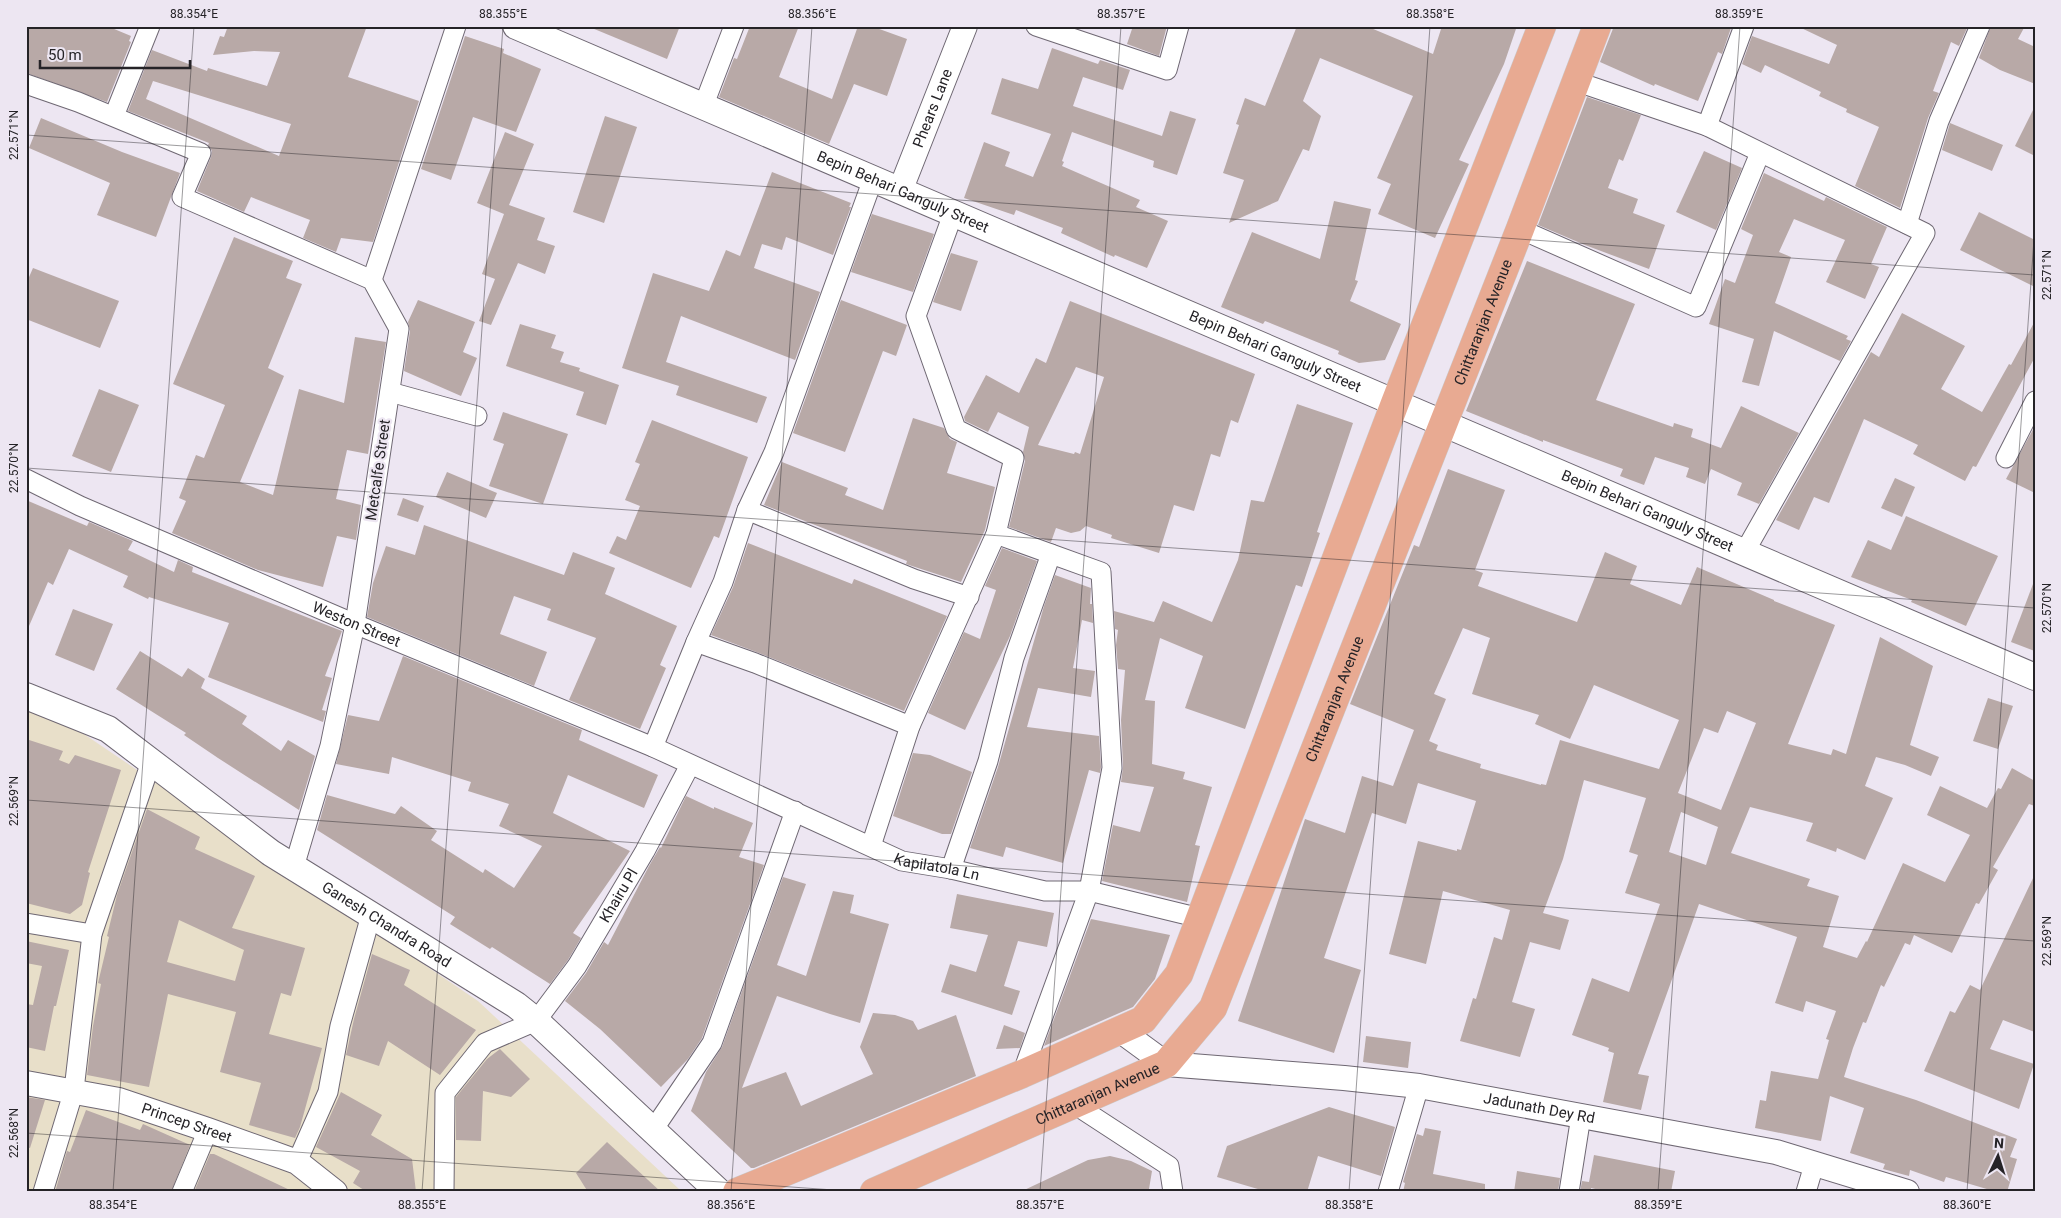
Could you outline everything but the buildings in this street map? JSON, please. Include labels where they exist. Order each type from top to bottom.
[{"type":"main road","name":"Bepin Behari Ganguly Street","points":[[516,26],[2035,678]]},
{"type":"main road","points":[[737,1192],[1121,1031],[1143,1020],[1179,974],[1395,403],[1542,26]]},
{"type":"main road","name":"Chittaranjan Avenue","points":[[874,1192],[1166,1064],[1213,1008],[1520,229],[1597,26]]},
{"type":"main road","name":"Ganesh Chandra Road","points":[[26,696],[108,729],[271,853],[516,1005],[536,1020],[719,1192]]},
{"type":"street","points":[[114,116],[150,26]]},
{"type":"street","points":[[26,84],[114,116],[201,153],[182,197],[372,280],[456,26]]},
{"type":"street","points":[[703,107],[734,26]]},
{"type":"street","name":"Phears Lane","points":[[900,191],[966,26]]},
{"type":"street","points":[[1036,26],[1167,70],[1179,26]]},
{"type":"street","points":[[1707,126],[1744,26]]},
{"type":"street","points":[[1907,224],[1939,121],[1980,26]]},
{"type":"street","points":[[1575,81],[1707,126],[1925,233],[1744,552]]},
{"type":"street","points":[[1520,229],[1696,307],[1760,153]]},
{"type":"street","points":[[653,747],[723,582],[747,510],[774,452],[873,179]]},
{"type":"street","points":[[870,846],[910,726],[969,598],[996,534],[1014,458],[956,430],[916,316],[953,214]]},
{"type":"street","name":"Metcalfe Street","points":[[294,867],[330,746],[355,624],[390,392],[398,329],[372,280]]},
{"type":"street","points":[[390,392],[476,416]]},
{"type":"street","points":[[2006,458],[2035,401]]},
{"type":"street","name":"Weston Street","points":[[26,479],[80,506],[355,624],[653,747],[690,765]]},
{"type":"street","points":[[747,510],[914,579],[969,598]]},
{"type":"street","points":[[996,534],[1101,572],[1112,768],[1089,892],[1022,1074]]},
{"type":"street","points":[[950,869],[988,761],[1014,658],[1051,554]]},
{"type":"street","points":[[696,642],[755,663],[910,726]]},
{"type":"street","points":[[43,1192],[74,1090],[92,934],[151,762]]},
{"type":"street","name":"Kapilatola Ln","points":[[690,765],[902,861],[950,869],[1045,891],[1089,892],[1200,918]]},
{"type":"street","name":"Khairu Pl","points":[[536,1020],[577,966],[645,851],[690,765]]},
{"type":"street","points":[[653,1130],[712,1043],[795,811]]},
{"type":"street","points":[[297,1162],[328,1092],[340,1026],[370,915]]},
{"type":"street","points":[[26,923],[92,934]]},
{"type":"street","points":[[444,1192],[445,1093],[485,1043],[536,1020]]},
{"type":"street","points":[[1121,1031],[1166,1064]]},
{"type":"street","name":"Jadunath Dey Rd","points":[[1166,1064],[1344,1078],[1418,1086],[1776,1152],[1907,1192]]},
{"type":"street","name":"Princep Street","points":[[26,1083],[74,1090],[119,1100],[208,1130],[297,1162],[335,1192]]},
{"type":"street","points":[[1388,1192],[1418,1086]]},
{"type":"street","points":[[1074,1104],[1169,1166],[1173,1192]]},
{"type":"street","points":[[1568,1192],[1580,1116]]},
{"type":"street","points":[[182,1192],[208,1130]]},
{"type":"street","points":[[1806,1192],[1814,1165]]},
{"type":"shaded area","points":[[26,710],[81,732],[478,1001],[679,1189],[678,1192],[26,1192]]}]
